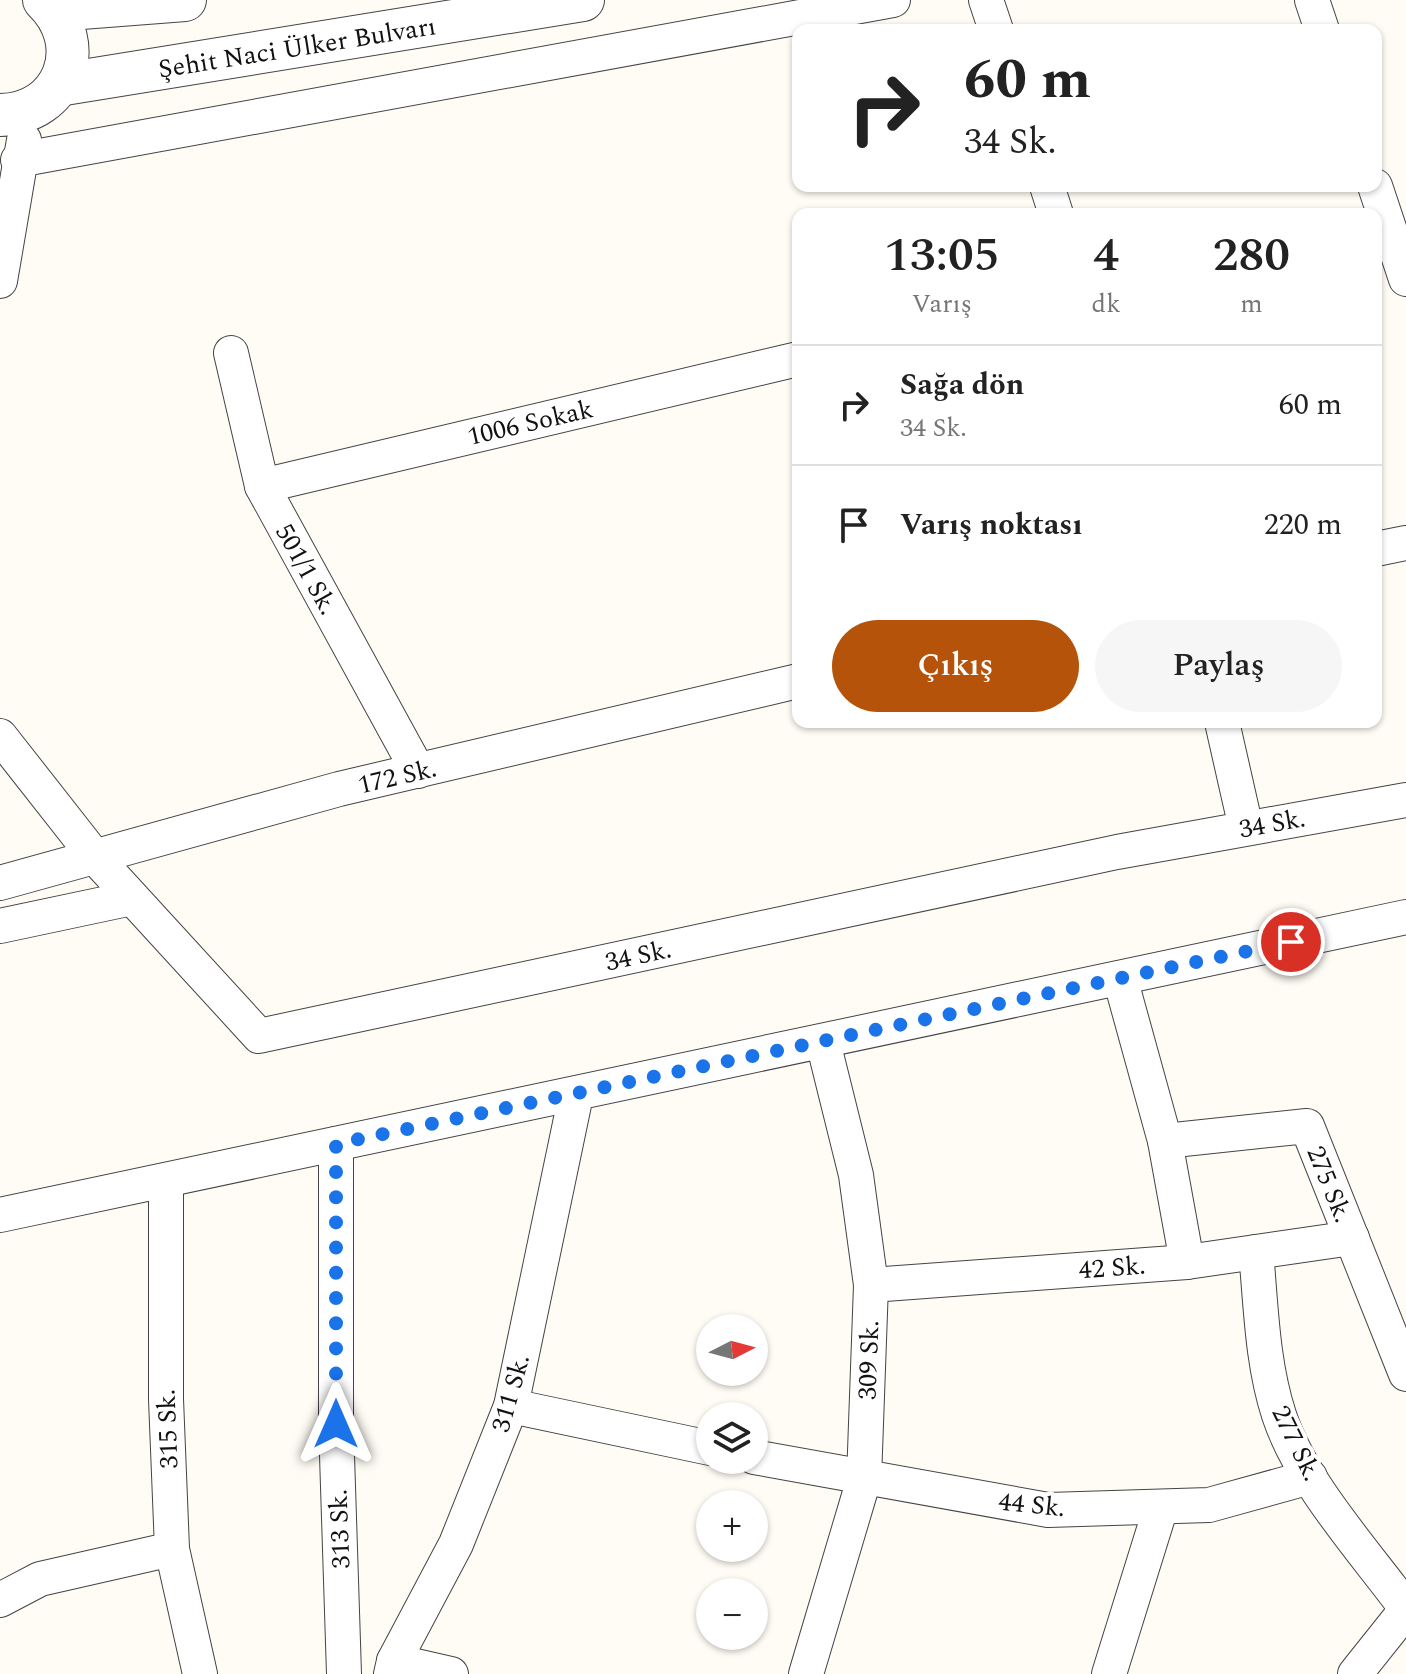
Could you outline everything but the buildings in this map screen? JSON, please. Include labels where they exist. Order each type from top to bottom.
[{"type":"street","points":[[49,5],[185,0]]},
{"type":"street","name":"Şehit Naci Ülker Bulvarı","points":[[30,103],[583,0]]},
{"type":"street","points":[[18,160],[893,0]]},
{"type":"street","points":[[986,0],[994,24]]},
{"type":"street","points":[[1312,0],[1320,24]]},
{"type":"street","points":[[0,281],[30,103],[66,67],[69,47],[65,28],[49,5]]},
{"type":"street","points":[[1377,192],[1406,276]]},
{"type":"street","name":"501/1 Sk.","points":[[231,353],[262,486],[418,771]]},
{"type":"street","name":"1006 Sokak","points":[[262,486],[792,360]]},
{"type":"street","points":[[1382,548],[1406,543]]},
{"type":"street","name":"172 Sk.","points":[[0,883],[418,771],[792,682]]},
{"type":"street","points":[[1223,728],[1246,828]]},
{"type":"street","name":"34 Sk.","points":[[0,736],[95,857],[259,1036],[1117,852],[1406,800]]},
{"type":"street","points":[[0,926],[132,898]]},
{"type":"street","points":[[0,1215],[1406,917]]},
{"type":"street","points":[[1120,978],[1165,1141],[1187,1262]]},
{"type":"street","name":"309 Sk.","points":[[806,1674],[864,1479],[871,1285],[856,1175],[823,1042]]},
{"type":"street","name":"311 Sk.","points":[[393,1667],[456,1544],[511,1406],[576,1095]]},
{"type":"street","name":"275 Sk.","points":[[1165,1141],[1307,1126],[1406,1374]]},
{"type":"street","name":"313 Sk.","points":[[336,1144],[336,1424],[344,1674]]},
{"type":"street","name":"315 Sk.","points":[[166,1181],[166,1399],[172,1549],[200,1674]]},
{"type":"street","name":"42 Sk.","points":[[871,1285],[1187,1262],[1352,1238]]},
{"type":"street","name":"277 Sk.","points":[[1256,1252],[1266,1368],[1279,1418],[1310,1477],[1406,1609]]},
{"type":"street","points":[[511,1406],[696,1445]]},
{"type":"street","name":"44 Sk.","points":[[768,1460],[1048,1510],[1209,1505],[1310,1477]]},
{"type":"street","points":[[1109,1674],[1161,1507]]},
{"type":"street","points":[[0,1600],[40,1579],[172,1549]]},
{"type":"street","points":[[1355,1674],[1406,1609]]},
{"type":"street","points":[[393,1667],[451,1674]]},
{"type":"route","points":[[336,1424],[336,1144],[755,1058],[950,1013],[1291,942]]}]
